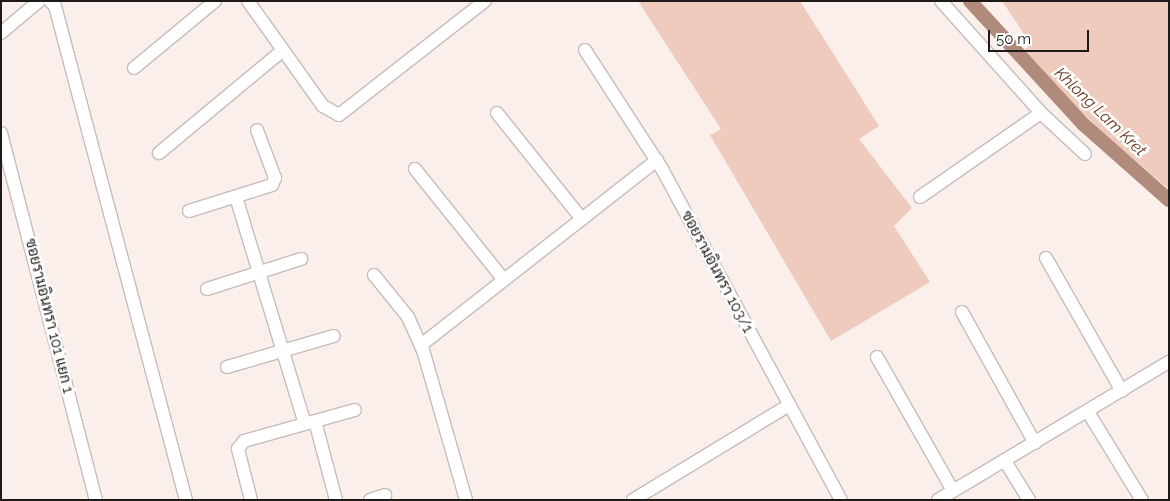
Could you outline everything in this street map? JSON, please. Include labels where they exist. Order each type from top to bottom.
[{"type":"street","points":[[1,33],[39,1]]},
{"type":"street","points":[[50,1],[55,6],[186,500]]},
{"type":"street","points":[[134,68],[215,1]]},
{"type":"street","points":[[248,1],[323,106],[339,115],[485,1]]},
{"type":"street","points":[[941,1],[1041,113],[1085,154]]},
{"type":"street","points":[[159,153],[283,50]]},
{"type":"street","name":"ซอยรามอินทรา 103/1","points":[[585,50],[657,160],[841,500]]},
{"type":"street","points":[[497,113],[582,219]]},
{"type":"street","points":[[920,197],[1041,113]]},
{"type":"street","points":[[189,211],[236,197],[274,182],[257,130]]},
{"type":"street","name":"ซอยรามอินทรา 101 แยก 1","points":[[1,133],[96,500]]},
{"type":"street","points":[[421,345],[657,160]]},
{"type":"street","points":[[415,170],[504,280]]},
{"type":"street","points":[[236,197],[282,350],[310,423],[336,500]]},
{"type":"street","points":[[1046,258],[1122,391]]},
{"type":"street","points":[[206,289],[302,259]]},
{"type":"street","points":[[374,275],[408,317],[421,345],[466,500]]},
{"type":"street","points":[[962,312],[1035,443]]},
{"type":"street","points":[[227,367],[334,336]]},
{"type":"street","points":[[877,357],[953,491]]},
{"type":"street","points":[[938,500],[1169,362]]},
{"type":"street","points":[[633,500],[789,405]]},
{"type":"street","points":[[251,500],[238,449],[244,441],[355,410]]},
{"type":"street","points":[[1088,412],[1142,500]]},
{"type":"street","points":[[1005,461],[1029,500]]},
{"type":"street","points":[[370,500],[385,495]]},
{"type":"shaded area","points":[[638,1],[800,1],[879,126],[859,139],[912,208],[894,226],[930,282],[831,341],[710,135],[721,129]]},
{"type":"shaded area","points":[[1002,1],[1169,1],[1169,189],[1104,134],[1022,52],[1031,44]]},
{"type":"waterway","name":"Khlong Lam Kret","points":[[970,1],[1083,124],[1169,200]]}]
